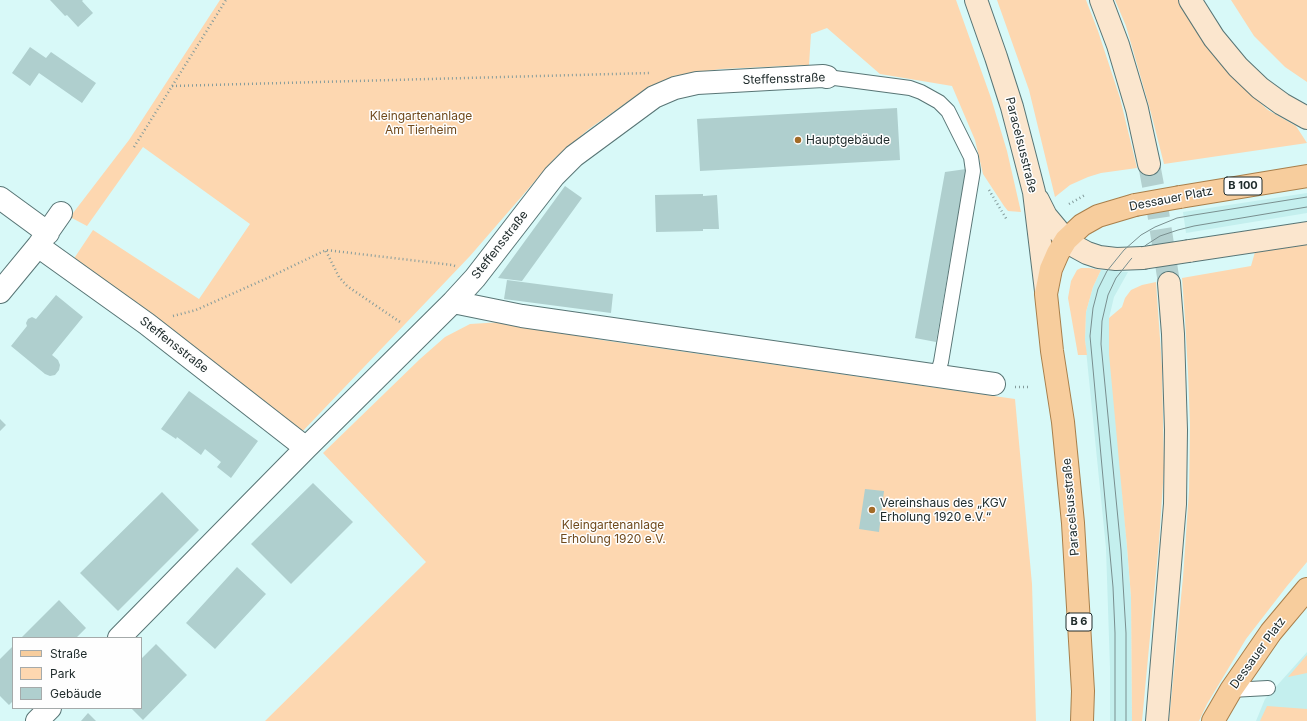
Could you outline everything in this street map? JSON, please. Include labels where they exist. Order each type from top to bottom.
[{"type":"main road","name":"Paracelsusstraße","points":[[976,0],[1012,107],[1034,192],[1052,351],[1063,422],[1073,523],[1083,691],[1082,721]]},
{"type":"main road","points":[[1101,0],[1118,45],[1137,109],[1150,164]]},
{"type":"main road","points":[[1190,0],[1214,38],[1238,67],[1260,88],[1282,104],[1307,118]]},
{"type":"main road","name":"Dessauer Platz","points":[[1066,240],[1082,225],[1098,216],[1135,205],[1307,176]]},
{"type":"main road","points":[[1034,192],[1046,216],[1066,240],[1087,253],[1099,257],[1116,259],[1143,258],[1307,233]]},
{"type":"main road","name":"Paracelsusstraße","points":[[1046,294],[1051,269],[1066,240]]},
{"type":"main road","points":[[1157,721],[1175,504],[1176,430],[1174,334],[1169,283]]},
{"type":"main road","name":"Dessauer Platz","points":[[1213,721],[1231,690],[1271,632],[1307,588]]},
{"type":"street","name":"Steffensstraße","points":[[120,637],[306,448],[453,302],[475,278],[554,176],[574,156],[654,98],[675,88],[697,83],[828,77]]},
{"type":"street","name":"Steffensstraße","points":[[0,198],[43,240],[147,324],[306,448]]},
{"type":"street","points":[[0,292],[43,240],[61,213]]},
{"type":"street","points":[[453,302],[522,316],[994,384]]},
{"type":"street","points":[[38,721],[49,709]]},
{"type":"lane","name":"Steffensstraße","points":[[828,77],[910,88],[921,92],[939,102],[948,111],[972,157],[973,171],[941,362],[937,375]]},
{"type":"lane","points":[[1231,690],[1268,688]]},
{"type":"path","points":[[134,147],[226,0]]},
{"type":"path","points":[[172,86],[656,73]]},
{"type":"path","points":[[973,171],[988,189],[1007,220]]},
{"type":"path","points":[[326,250],[339,277],[347,286],[392,317]]},
{"type":"path","points":[[147,324],[196,310],[326,250],[452,265],[475,278]]},
{"type":"path","points":[[1015,387],[1029,387]]},
{"type":"shaded area","points":[[1307,193],[1307,213],[1186,233],[1183,212]]},
{"type":"shaded area","points":[[1101,270],[1128,272],[1114,297],[1109,318],[1109,334],[1131,597],[1132,721],[1110,721],[1110,668],[1106,548],[1085,340],[1086,312],[1093,287]]},
{"type":"shaded area","points":[[1307,652],[1307,721],[1256,721],[1265,699]]},
{"type":"green space","name":"Kleingartenanlage Am Tierheim","points":[[220,0],[956,0],[991,98],[1007,151],[1021,212],[1008,211],[983,174],[975,140],[952,86],[880,74],[827,28],[811,34],[809,65],[721,69],[674,76],[643,91],[589,129],[555,158],[470,256],[300,434],[71,263],[93,230],[199,299],[250,224],[143,147],[87,226],[70,217],[129,140]]},
{"type":"green space","points":[[997,0],[1086,0],[1120,98],[1137,168],[1101,173],[1088,177],[1070,185],[1055,197],[1029,90]]},
{"type":"green space","points":[[1115,0],[1180,0],[1202,36],[1234,79],[1268,110],[1296,126],[1307,143],[1164,164],[1126,26]]},
{"type":"green space","points":[[1231,0],[1307,0],[1307,82],[1285,67],[1254,36]]},
{"type":"green space","points":[[1307,243],[1307,562],[1246,639],[1207,704],[1199,721],[1169,721],[1183,577],[1189,491],[1190,425],[1182,278],[1251,266],[1255,252]]},
{"type":"green space","points":[[1081,268],[1101,270],[1093,287],[1086,312],[1085,340],[1087,355],[1078,355],[1068,298],[1071,281],[1077,270]]},
{"type":"green space","points":[[1156,282],[1162,367],[1164,468],[1159,542],[1142,721],[1132,721],[1131,597],[1109,354],[1109,318],[1122,307],[1125,298],[1131,290],[1142,285]]},
{"type":"green space","name":"Kleingartenanlage Erholung 1920 e.V.","points":[[502,322],[602,340],[1015,399],[1032,584],[1036,721],[265,721],[426,562],[323,453],[420,359],[445,337],[470,324]]},
{"type":"green space","points":[[1307,655],[1307,673],[1288,677]]},
{"type":"green space","points":[[1267,706],[1307,709],[1307,721],[1260,721]]},
{"type":"building","points":[[50,0],[83,0],[82,1],[93,13],[78,27]]},
{"type":"building","points":[[30,47],[46,58],[51,52],[96,83],[82,103],[39,73],[30,86],[12,73]]},
{"type":"building","name":"Hauptgebäude","points":[[897,108],[900,160],[700,171],[697,119]]},
{"type":"building","points":[[966,169],[936,342],[915,338],[945,172]]},
{"type":"building","points":[[565,186],[582,198],[522,281],[498,278]]},
{"type":"building","points":[[703,194],[703,196],[717,195],[719,229],[703,229],[703,231],[656,232],[655,195]]},
{"type":"building","points":[[507,280],[613,294],[611,313],[504,299]]},
{"type":"building","points":[[56,295],[83,317],[52,355],[58,360],[60,365],[59,370],[55,375],[50,376],[45,374],[11,346],[27,326],[26,323],[28,319],[32,317],[36,319]]},
{"type":"building","points":[[189,391],[258,441],[231,478],[217,467],[221,462],[205,449],[201,455],[177,437],[176,439],[161,429]]},
{"type":"building","points":[[0,419],[6,425],[0,431]]},
{"type":"building","points":[[313,483],[353,522],[291,584],[251,544]]},
{"type":"building","name":"Vereinshaus des „KGV Erholung 1920 e.V.“","points":[[865,489],[884,491],[879,532],[859,529]]},
{"type":"building","points":[[162,492],[199,530],[118,611],[80,573]]},
{"type":"building","points":[[237,567],[266,594],[215,649],[186,623]]},
{"type":"building","points":[[59,600],[86,628],[77,637],[22,637]]},
{"type":"building","points":[[156,644],[187,675],[143,720],[132,709],[142,709],[142,658]]},
{"type":"building","points":[[12,647],[12,702],[9,705],[0,696],[0,659]]},
{"type":"building","points":[[88,713],[96,721],[81,721]]},
{"type":"tunnel","points":[[1149,164],[1169,283]]},
{"type":"tram line","points":[[1115,721],[1115,633],[1113,587],[1090,336],[1093,308],[1098,289],[1107,271],[1124,250],[1141,235],[1155,227],[1177,218],[1307,197]]},
{"type":"tram line","points":[[1126,721],[1126,633],[1121,550],[1101,344],[1102,321],[1108,295],[1116,278],[1131,259],[1146,245],[1160,236],[1194,226],[1307,207]]},
{"type":"place","name":"Hauptgebäude","points":[[798,140]]},
{"type":"place","name":"Vereinshaus des „KGV Erholung 1920 e.V.“","points":[[872,510]]}]
